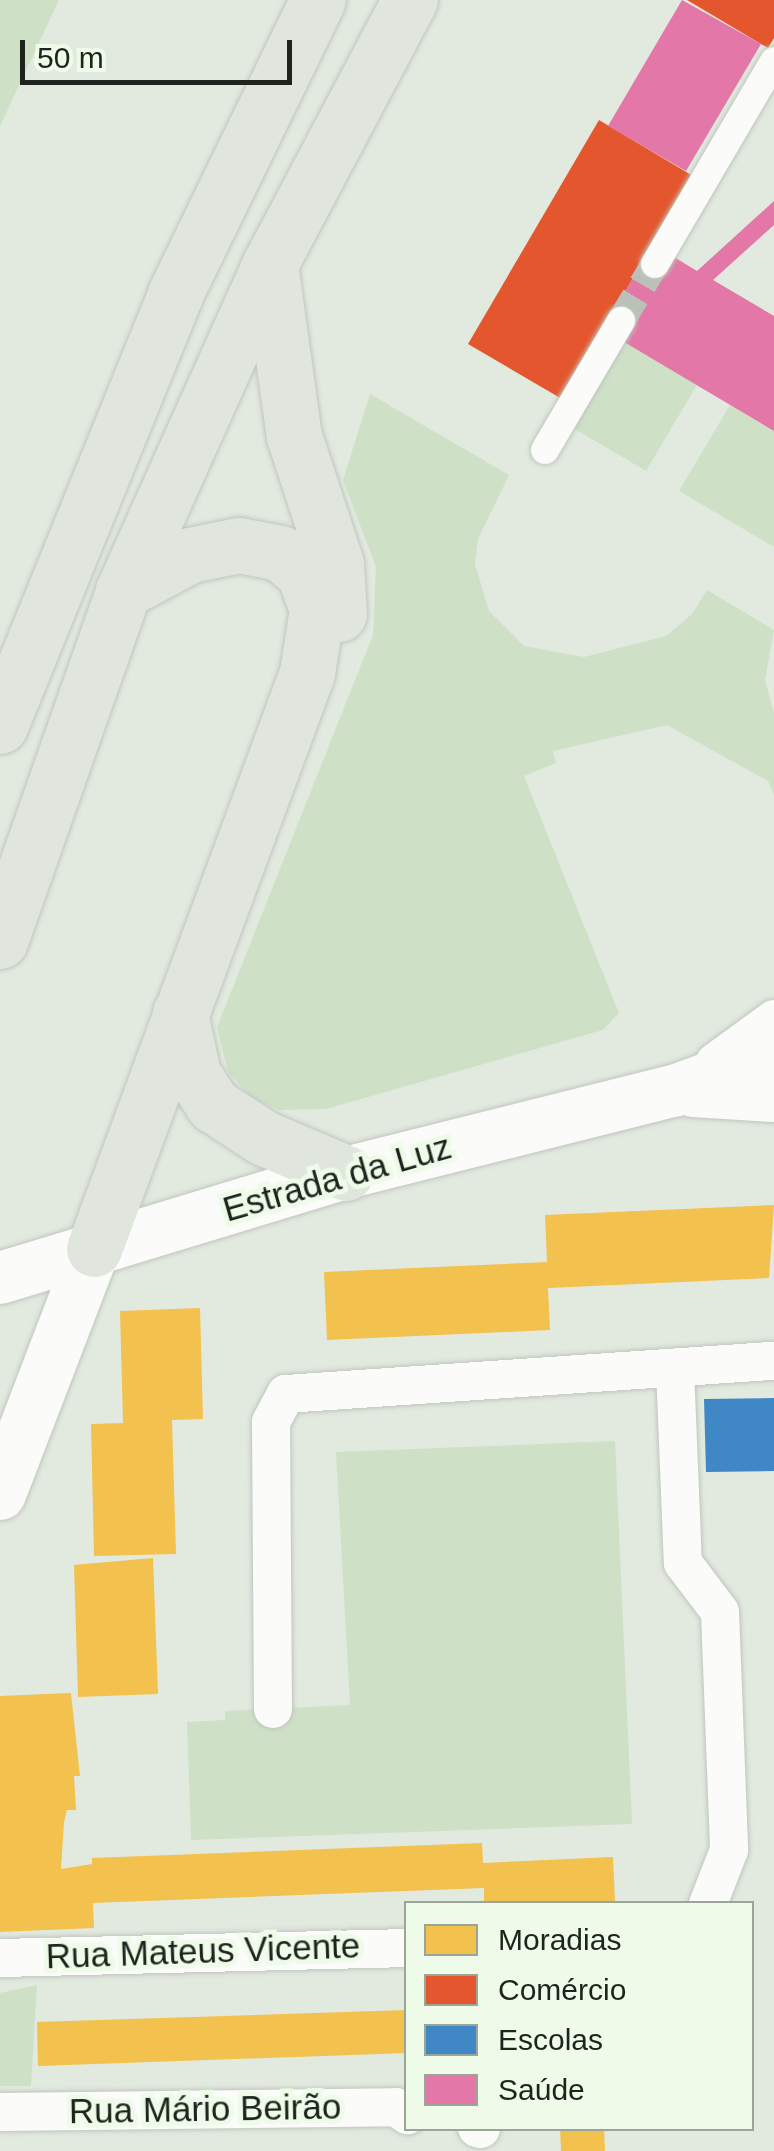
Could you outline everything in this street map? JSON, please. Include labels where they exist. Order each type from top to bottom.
[{"type":"highway","points":[[0,726],[175,294],[318,0]]},
{"type":"highway","points":[[0,941],[123,591],[270,264],[410,0]]},
{"type":"highway","points":[[270,264],[294,436],[342,590],[334,632],[307,673]]},
{"type":"highway","points":[[94,1249],[307,673],[318,609],[304,573],[280,552],[240,545],[190,555],[123,591]]},
{"type":"highway","points":[[180,1013],[193,1074],[213,1105],[264,1138],[346,1173]]},
{"type":"main road","points":[[0,651],[76,540]]},
{"type":"main road","name":"Estrada da Luz","points":[[0,1278],[346,1173],[676,1090],[774,1054]]},
{"type":"main road","name":"Estrada da Luz","points":[[676,1090],[774,1096]]},
{"type":"main road","points":[[0,1494],[94,1249]]},
{"type":"street","points":[[655,264],[774,61]]},
{"type":"street","points":[[545,450],[621,321]]},
{"type":"street","points":[[676,1090],[774,1019]]},
{"type":"street","points":[[274,1709],[271,1422],[282,1397],[296,1390],[774,1361]]},
{"type":"street","points":[[675,1368],[684,1563],[720,1612],[729,1850],[709,1901]]},
{"type":"street","name":"Rua Mateus Vicente","points":[[0,1958],[404,1948]]},
{"type":"street","name":"Rua Mário Beirão","points":[[0,2112],[396,2107],[404,2113]]},
{"type":"green space","points":[[0,0],[59,0],[0,126]]},
{"type":"green space","points":[[624,342],[697,385],[646,471],[573,428]]},
{"type":"green space","points":[[370,394],[509,475],[478,539],[475,564],[489,611],[524,646],[584,657],[666,636],[692,614],[707,590],[774,630],[765,680],[774,713],[774,795],[768,781],[667,725],[553,751],[556,763],[524,776],[619,1013],[603,1030],[326,1109],[279,1110],[251,1097],[228,1072],[217,1027],[373,635],[376,567],[343,480]]},
{"type":"green space","points":[[730,405],[774,431],[774,547],[679,491]]},
{"type":"green space","points":[[615,1441],[632,1824],[191,1840],[187,1722],[225,1720],[225,1711],[350,1705],[336,1452]]},
{"type":"green space","points":[[37,1985],[31,2086],[0,2086],[0,1993]]},
{"type":"building: Moradias","points":[[774,1205],[769,1278],[548,1288],[550,1330],[327,1340],[324,1272],[547,1262],[545,1215]]},
{"type":"building: Moradias","points":[[200,1308],[203,1419],[172,1420],[176,1554],[94,1556],[91,1424],[123,1423],[120,1311]]},
{"type":"building: Moradias","points":[[153,1558],[158,1694],[78,1697],[74,1565]]},
{"type":"building: Moradias","points":[[71,1693],[80,1776],[74,1776],[76,1810],[67,1810],[64,1822],[61,1869],[92,1864],[92,1858],[482,1843],[483,1863],[613,1857],[615,1901],[484,1901],[484,1888],[93,1903],[94,1928],[0,1932],[0,1696]]},
{"type":"building: Moradias","points":[[404,2010],[404,2053],[38,2066],[37,2022]]},
{"type":"building: Moradias","points":[[560,2131],[604,2131],[605,2151],[561,2151]]},
{"type":"building: Comércio","points":[[687,0],[774,0],[774,38],[768,48]]},
{"type":"building: Comércio","points":[[599,120],[693,176],[562,399],[468,344]]},
{"type":"building: Escolas","points":[[774,1398],[774,1471],[706,1472],[704,1399]]},
{"type":"building: Saúde","points":[[682,0],[761,44],[686,171],[608,126]]},
{"type":"building: Saúde","points":[[774,201],[774,225],[713,280],[774,316],[774,431],[624,342],[611,315],[645,258],[674,257],[697,271]]},
{"type":"tunnel","points":[[621,321],[655,264]]}]
